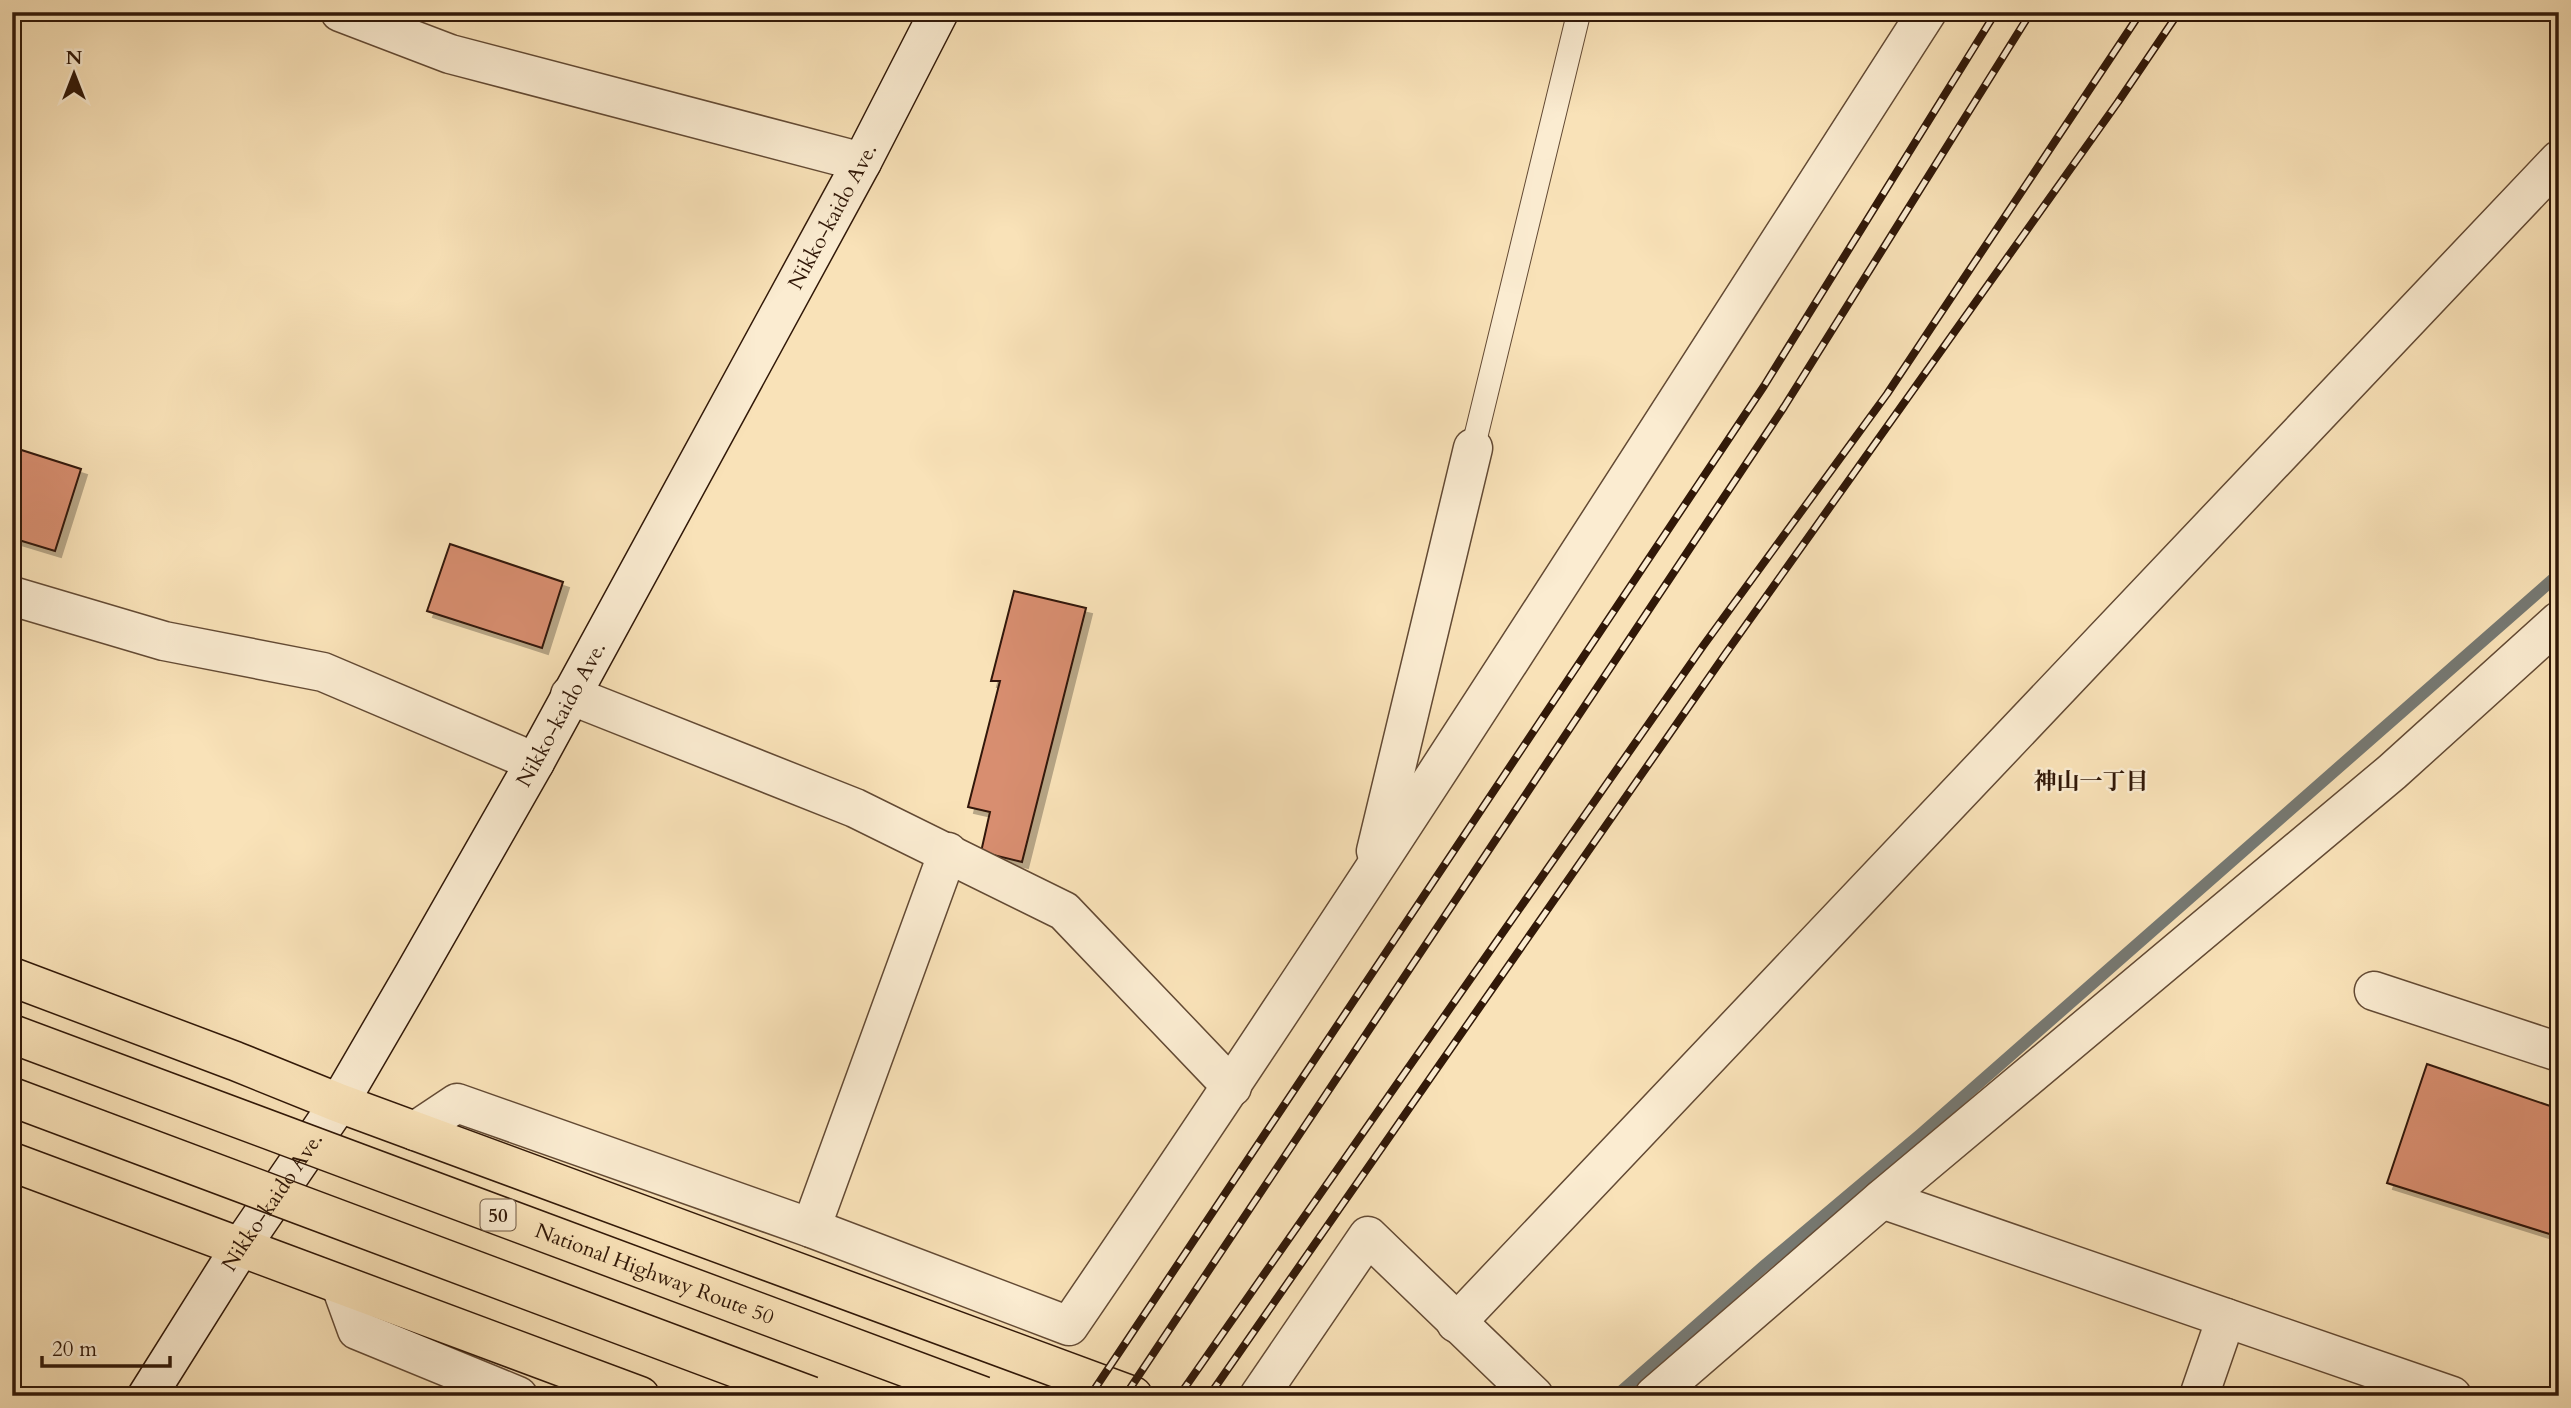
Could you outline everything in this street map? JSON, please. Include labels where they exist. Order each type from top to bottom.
[{"type":"highway","points":[[12,977],[339,1103],[1133,1396]]},
{"type":"highway","name":"National Highway Route 50","points":[[12,1034],[983,1396]]},
{"type":"highway","points":[[12,1097],[810,1396]]},
{"type":"highway","points":[[12,1161],[640,1396]]},
{"type":"street","points":[[340,12],[450,54],[862,162]]},
{"type":"street","name":"Nikko-kaido Ave.","points":[[147,1396],[240,1248],[339,1103],[535,762],[862,162],[939,12]]},
{"type":"street","points":[[415,1131],[457,1103],[811,1228],[1069,1326],[1232,1087],[1369,879],[1927,12]]},
{"type":"street","points":[[1457,1323],[2559,160]]},
{"type":"street","points":[[1369,879],[1473,448]]},
{"type":"street","points":[[12,596],[164,641],[323,672],[535,762]]},
{"type":"street","points":[[1654,1396],[1882,1199],[2392,772],[2559,621]]},
{"type":"street","points":[[570,695],[855,808],[1064,911],[1232,1087]]},
{"type":"street","points":[[811,1228],[948,852]]},
{"type":"street","points":[[2374,991],[2559,1052]]},
{"type":"street","points":[[1882,1199],[2452,1396]]},
{"type":"street","points":[[1261,1395],[1367,1236],[1534,1396]]},
{"type":"street","points":[[341,1286],[357,1330],[519,1396]]},
{"type":"street","points":[[2199,1396],[2226,1318]]},
{"type":"lane","points":[[1473,448],[1579,12]]},
{"type":"building","points":[[12,447],[81,469],[55,551],[12,538]]},
{"type":"building","points":[[450,544],[563,582],[542,648],[427,611]]},
{"type":"building","points":[[1014,591],[1086,608],[1022,862],[981,852],[990,812],[968,807],[1000,681],[991,681]]},
{"type":"building","points":[[2427,1064],[2559,1109],[2559,1237],[2387,1183]]},
{"type":"building","points":[[15,1384],[34,1396],[12,1396]]},
{"type":"waterway","points":[[1616,1396],[1764,1266],[1921,1134],[2559,574]]},
{"type":"railway","points":[[1090,1396],[1764,386],[1996,12]]},
{"type":"railway","points":[[1125,1396],[1784,407],[2031,12]]},
{"type":"railway","points":[[1179,1396],[1703,646],[1887,394],[2141,12]]},
{"type":"railway","points":[[1209,1396],[1726,653],[2118,102],[2179,12]]},
{"type":"district","name":"神山一丁目","points":[[2091,781]]}]
